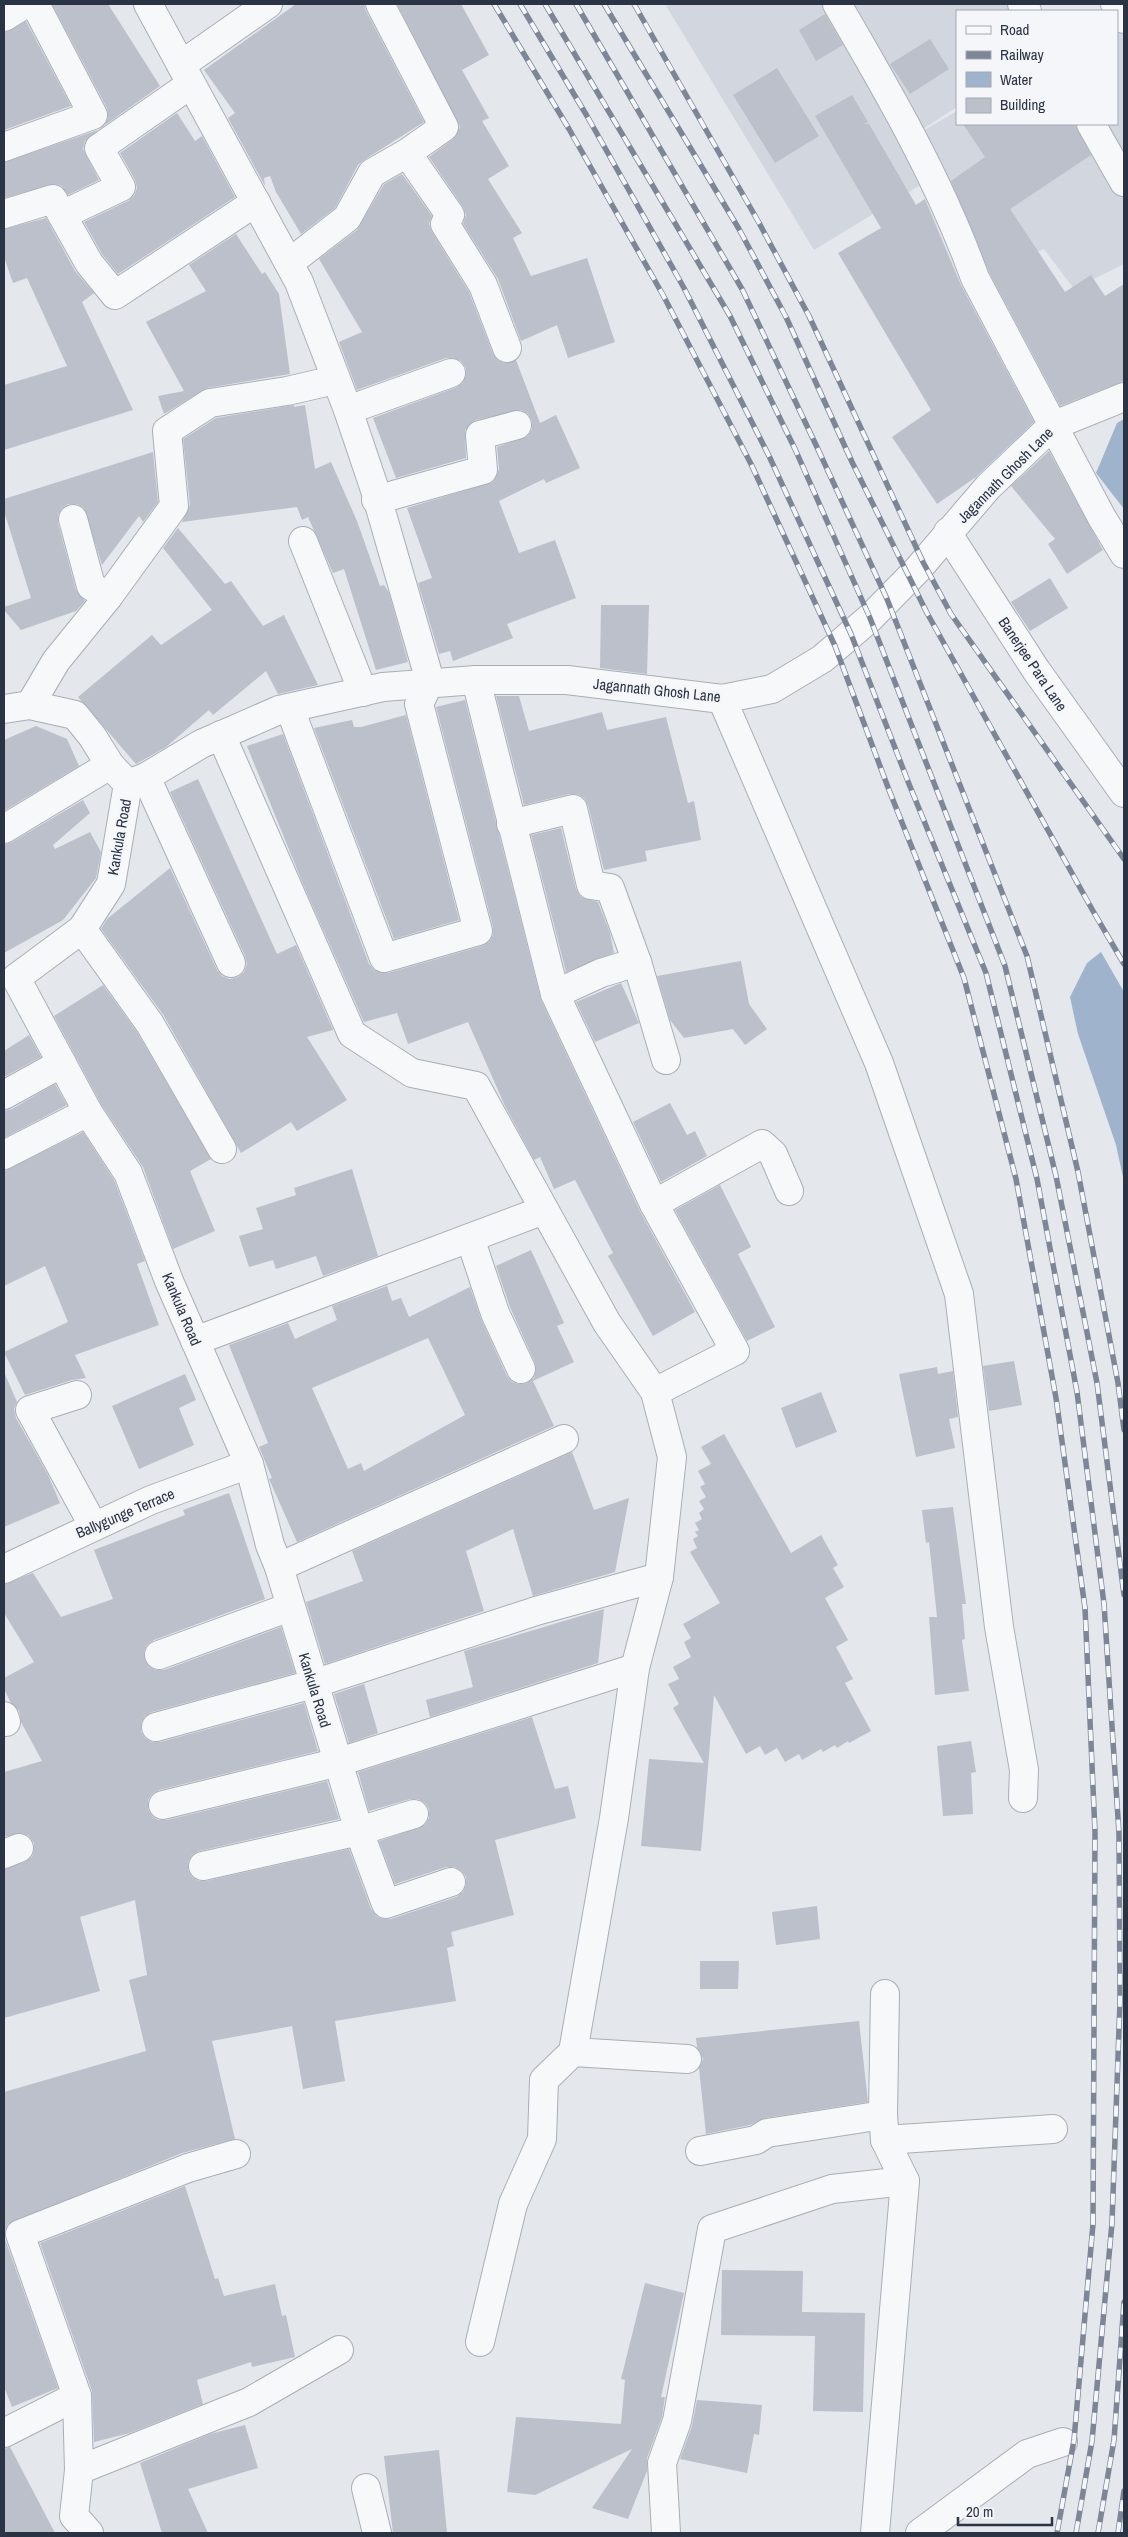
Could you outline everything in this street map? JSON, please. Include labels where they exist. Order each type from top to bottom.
[{"type":"street","points":[[4,18],[25,4]]},
{"type":"street","points":[[4,147],[93,115],[36,4]]},
{"type":"street","points":[[148,4],[299,282],[348,410],[375,490],[376,500],[430,682],[419,704],[478,931],[384,958],[290,709]]},
{"type":"street","points":[[62,216],[121,186],[100,148],[268,4]]},
{"type":"street","points":[[289,263],[347,218],[372,173],[407,153],[444,127],[380,4]]},
{"type":"street","points":[[837,4],[915,140],[963,246],[975,278],[1052,426],[1124,554]]},
{"type":"street","points":[[1115,4],[1124,19]]},
{"type":"street","points":[[1092,125],[1124,182]]},
{"type":"street","points":[[407,153],[450,215],[445,224],[483,285],[507,348]]},
{"type":"street","points":[[4,214],[53,199],[90,263],[115,295],[256,202]]},
{"type":"street","points":[[348,410],[452,373]]},
{"type":"street","points":[[30,705],[56,661],[108,597],[174,506],[167,430],[210,403],[287,391],[335,380]]},
{"type":"street","name":"Jagannath Ghosh Lane","points":[[137,780],[200,744],[279,710],[363,692],[430,682],[567,680],[722,699],[772,689],[822,660],[870,618],[905,583],[988,487],[1052,426],[1124,397]]},
{"type":"street","points":[[376,500],[483,470],[480,435],[518,425]]},
{"type":"street","points":[[73,519],[91,586],[108,597]]},
{"type":"street","name":"Banerjee Para Lane","points":[[948,532],[1036,670],[1124,793]]},
{"type":"street","points":[[303,541],[363,692]]},
{"type":"street","points":[[476,680],[555,994],[654,1204],[735,1351],[655,1392]]},
{"type":"street","points":[[722,699],[879,1062],[960,1294],[999,1627],[1024,1770],[1023,1798]]},
{"type":"street","points":[[4,709],[30,705],[75,715],[92,736],[110,765],[137,780],[231,963]]},
{"type":"street","points":[[221,735],[352,1034],[412,1073],[476,1086],[607,1323],[655,1392],[672,1457],[659,1577],[634,1668],[614,1818],[573,2052],[544,2080],[542,2139],[513,2204],[480,2342]]},
{"type":"street","points":[[4,829],[110,765]]},
{"type":"street","name":"Kankula Road","points":[[137,780],[111,884],[82,930],[16,978],[88,1112],[128,1173],[169,1281],[249,1464],[270,1545],[279,1567],[313,1684],[339,1762],[359,1831],[386,1904],[451,1882]]},
{"type":"street","points":[[511,824],[573,810],[592,885],[610,888],[637,962],[666,1060]]},
{"type":"street","points":[[82,930],[150,1024],[222,1149]]},
{"type":"street","points":[[555,994],[601,973],[637,962]]},
{"type":"street","points":[[4,1095],[62,1063]]},
{"type":"street","points":[[4,1156],[88,1112]]},
{"type":"street","points":[[654,1204],[762,1144],[774,1154],[789,1191]]},
{"type":"street","points":[[195,1341],[544,1210]]},
{"type":"street","points":[[470,1238],[495,1313],[521,1368]]},
{"type":"street","points":[[77,1395],[30,1410],[93,1525]]},
{"type":"street","points":[[279,1567],[564,1439]]},
{"type":"street","name":"Ballygunge Terrace","points":[[7,1560],[151,1500],[249,1464]]},
{"type":"street","points":[[156,1726],[313,1684],[536,1611],[659,1577]]},
{"type":"street","points":[[159,1655],[290,1607]]},
{"type":"street","points":[[163,1805],[339,1762],[634,1668]]},
{"type":"street","points":[[203,1866],[359,1831],[414,1814]]},
{"type":"street","points":[[875,2533],[905,2180],[884,2127],[885,1994]]},
{"type":"street","points":[[573,2052],[687,2059]]},
{"type":"street","points":[[700,2151],[756,2140],[767,2133],[884,2127],[1053,2129]]},
{"type":"street","points":[[89,2533],[74,2516],[79,2470],[77,2396],[20,2234],[188,2168],[236,2154]]},
{"type":"street","points":[[666,2533],[662,2463],[677,2420],[712,2229],[832,2189],[905,2180]]},
{"type":"street","points":[[79,2470],[249,2402],[339,2350]]},
{"type":"street","points":[[4,2433],[77,2396]]},
{"type":"street","points":[[928,2531],[1027,2454],[1063,2442]]},
{"type":"street","points":[[366,2488],[378,2533]]},
{"type":"shaded area","points":[[665,4],[1031,4],[1035,10],[956,10],[956,108],[901,143],[919,186],[814,250]]},
{"type":"shaded area","points":[[1118,14],[1124,22],[1124,264],[1074,289],[1044,249],[990,272],[921,132],[956,112],[956,125],[1118,125]]},
{"type":"water","points":[[1124,419],[1124,509],[1096,473],[1117,423]]},
{"type":"water","points":[[1101,952],[1124,992],[1124,1182],[1116,1145],[1078,1034],[1070,997],[1087,963]]},
{"type":"building","points":[[52,4],[108,4],[160,86],[105,125],[108,117],[107,108]]},
{"type":"building","points":[[296,4],[364,4],[424,122],[358,165],[335,208],[301,234],[276,192],[270,176],[264,178],[265,186],[228,118],[235,113],[204,70]]},
{"type":"building","points":[[397,4],[461,4],[489,55],[462,70],[489,118],[482,121],[509,166],[488,179],[522,233],[513,238],[531,276],[587,258],[615,342],[568,358],[557,325],[521,341],[498,279],[463,224],[466,215],[463,207],[429,157],[453,139],[460,127]]},
{"type":"building","points":[[825,14],[843,45],[816,61],[799,30]]},
{"type":"building","points":[[26,21],[71,106],[4,130],[4,33]]},
{"type":"building","points":[[930,39],[949,69],[910,94],[890,64]]},
{"type":"building","points":[[777,68],[819,136],[775,163],[733,95]]},
{"type":"building","points":[[852,95],[868,122],[864,124],[869,124],[916,205],[925,199],[961,285],[1034,422],[976,477],[937,504],[892,437],[931,410],[838,253],[881,228],[815,116]]},
{"type":"building","points":[[177,113],[195,141],[202,136],[235,197],[118,274],[102,254],[84,222],[128,201],[134,196],[137,188],[135,180],[120,153]]},
{"type":"building","points":[[964,125],[1076,125],[1091,155],[1010,209],[1065,292],[1091,275],[1105,296],[1124,284],[1124,381],[1060,406],[989,272],[951,181],[985,157]]},
{"type":"building","points":[[98,130],[85,141],[83,149],[99,180],[68,195],[62,186],[55,184],[4,198],[4,162]]},
{"type":"building","points":[[402,174],[432,216],[429,224],[432,232],[469,292],[493,354],[504,363],[516,360],[540,423],[556,415],[580,468],[546,483],[544,479],[499,501],[519,553],[555,540],[576,598],[507,624],[513,638],[453,661],[450,651],[439,654],[418,583],[432,578],[407,508],[493,482],[499,469],[497,447],[528,436],[532,429],[532,421],[528,414],[521,410],[476,420],[465,430],[466,458],[396,478],[373,418],[457,387],[463,383],[466,368],[461,361],[446,358],[357,390],[339,342],[362,332],[319,259],[357,230],[384,184]]},
{"type":"building","points":[[46,218],[75,271],[94,293],[82,302],[133,410],[4,450],[4,385],[67,366],[27,278],[13,283],[4,257],[4,229]]},
{"type":"building","points":[[236,234],[262,274],[265,272],[279,294],[290,374],[207,388],[164,414],[158,396],[184,391],[146,322],[206,291],[189,265]]},
{"type":"building","points":[[294,405],[294,407],[305,405],[315,469],[331,462],[357,521],[380,586],[384,585],[389,593],[408,662],[376,670],[344,569],[333,573],[308,517],[302,520],[297,507],[182,522],[190,505],[183,439],[216,418]]},
{"type":"building","points":[[1049,451],[1103,550],[1067,574],[1048,544],[1055,539],[1011,486]]},
{"type":"building","points":[[153,452],[158,502],[143,522],[139,516],[102,565],[84,508],[77,504],[68,504],[62,508],[58,515],[58,523],[76,590],[85,601],[76,611],[21,630],[4,610],[4,607],[31,598],[4,511],[4,499]]},
{"type":"building","points":[[178,528],[225,584],[231,581],[263,626],[284,615],[318,685],[278,694],[266,671],[213,715],[209,710],[166,747],[136,764],[78,697],[152,635],[161,645],[212,610],[163,548]]},
{"type":"building","points":[[1050,578],[1068,608],[1030,631],[1011,602]]},
{"type":"building","points":[[601,605],[649,605],[647,674],[600,668]]},
{"type":"building","points":[[496,696],[519,696],[529,731],[602,712],[607,730],[666,717],[688,803],[694,801],[701,840],[645,851],[647,861],[604,870],[588,805],[584,798],[577,794],[569,794],[524,805]]},
{"type":"building","points":[[465,700],[541,1000],[640,1211],[695,1312],[653,1336],[608,1256],[613,1253],[575,1180],[554,1189],[540,1157],[534,1160],[505,1106],[468,1022],[408,1044],[397,1013],[364,1022],[303,884],[247,746],[283,734],[369,964],[374,970],[388,973],[482,946],[489,942],[493,935],[493,927],[436,707]]},
{"type":"building","points":[[406,715],[459,920],[394,939],[314,728],[352,720],[354,727],[361,727]]},
{"type":"building","points":[[36,726],[67,739],[79,766],[4,811],[4,740]]},
{"type":"building","points":[[198,779],[277,954],[296,945],[333,1030],[307,1037],[347,1100],[297,1131],[291,1122],[241,1153],[164,1016],[101,929],[107,919],[170,868],[217,970],[222,976],[230,979],[238,977],[244,972],[247,964],[245,956],[170,792]]},
{"type":"building","points":[[83,800],[90,813],[53,845],[55,849],[90,832],[101,852],[96,878],[63,920],[4,953],[4,845]]},
{"type":"building","points":[[561,828],[576,889],[581,897],[598,902],[610,933],[614,953],[566,972],[531,835]]},
{"type":"building","points":[[741,961],[749,1004],[767,1029],[745,1045],[733,1029],[684,1038],[670,1020],[657,976]]},
{"type":"building","points":[[621,983],[639,1023],[595,1042],[576,1002]]},
{"type":"building","points":[[103,985],[137,1032],[211,1159],[190,1171],[215,1231],[173,1249],[143,1167],[101,1104],[54,1016]]},
{"type":"building","points":[[29,1035],[41,1057],[4,1077],[4,1051]]},
{"type":"building","points":[[55,1084],[67,1105],[4,1138],[4,1111],[12,1109]]},
{"type":"building","points":[[670,1103],[687,1135],[695,1131],[707,1156],[661,1182],[633,1122]]},
{"type":"building","points":[[83,1132],[114,1180],[145,1261],[137,1264],[159,1325],[75,1355],[86,1378],[72,1380],[25,1395],[4,1352],[68,1322],[45,1266],[4,1286],[4,1171]]},
{"type":"building","points":[[352,1169],[378,1256],[323,1276],[316,1256],[276,1269],[273,1260],[249,1267],[239,1236],[263,1229],[256,1208],[296,1195],[294,1188]]},
{"type":"building","points":[[720,1185],[751,1247],[738,1254],[775,1327],[747,1341],[675,1210]]},
{"type":"building","points":[[531,1250],[564,1323],[557,1326],[574,1362],[533,1381],[554,1426],[297,1542],[269,1479],[272,1478],[259,1447],[268,1443],[229,1345],[288,1323],[295,1339],[337,1320],[332,1306],[387,1286],[392,1301],[401,1298],[409,1317],[470,1287],[481,1319],[507,1376],[512,1382],[519,1384],[527,1383],[534,1378],[536,1371],[535,1363],[510,1307],[496,1266]],"holes":[[[428,1338],[465,1415],[364,1471],[361,1463],[348,1469],[312,1388]]]},
{"type":"building","points":[[1014,1361],[1022,1405],[989,1411],[983,1366]]},
{"type":"building","points":[[937,1367],[938,1374],[953,1371],[958,1417],[949,1419],[955,1448],[916,1457],[899,1374]]},
{"type":"building","points":[[4,1372],[17,1402],[14,1409],[16,1418],[48,1475],[60,1503],[4,1527]]},
{"type":"building","points":[[185,1374],[196,1400],[179,1408],[194,1445],[139,1469],[112,1406]]},
{"type":"building","points":[[821,1392],[837,1432],[796,1448],[781,1408]]},
{"type":"building","points":[[724,1434],[791,1553],[821,1535],[838,1565],[833,1568],[844,1587],[825,1598],[848,1640],[836,1647],[853,1679],[845,1683],[871,1731],[837,1748],[835,1745],[823,1752],[821,1749],[802,1760],[799,1754],[785,1762],[777,1748],[765,1755],[760,1746],[746,1754],[714,1695],[701,1851],[641,1846],[649,1759],[704,1763],[673,1708],[679,1704],[668,1684],[679,1679],[673,1667],[691,1657],[684,1642],[691,1638],[683,1624],[720,1603],[690,1552],[697,1548],[693,1539],[698,1536],[695,1532],[699,1530],[695,1523],[702,1519],[699,1513],[704,1509],[699,1501],[706,1497],[700,1487],[705,1484],[698,1471],[711,1464],[701,1447]]},
{"type":"building","points":[[572,1452],[594,1510],[629,1498],[615,1572],[533,1596],[513,1529],[466,1551],[484,1611],[325,1664],[306,1602],[363,1581],[352,1551]]},
{"type":"building","points":[[229,1493],[265,1599],[154,1640],[147,1645],[144,1652],[145,1661],[149,1667],[156,1670],[164,1670],[281,1627],[295,1673],[152,1712],[145,1716],[141,1723],[141,1732],[145,1738],[152,1742],[160,1742],[304,1703],[318,1751],[159,1790],[152,1794],[148,1800],[148,1809],[152,1816],[158,1820],[167,1820],[327,1781],[339,1819],[199,1851],[192,1855],[188,1862],[188,1870],[192,1877],[199,1881],[206,1881],[349,1849],[371,1909],[376,1916],[383,1919],[391,1919],[456,1897],[463,1892],[466,1885],[466,1877],[462,1871],[455,1867],[446,1867],[395,1884],[379,1841],[425,1825],[429,1818],[429,1809],[425,1803],[418,1799],[410,1799],[369,1811],[358,1772],[532,1717],[555,1789],[568,1786],[576,1818],[495,1840],[514,1915],[451,1932],[454,1946],[447,1948],[456,2001],[335,2021],[345,2081],[303,2089],[292,2026],[212,2041],[235,2139],[182,2153],[8,2224],[5,2231],[5,2239],[58,2388],[12,2407],[4,2387],[4,2092],[146,2051],[129,1980],[147,1975],[135,1900],[80,1917],[100,1991],[4,2018],[4,1869],[25,1862],[32,1857],[34,1843],[29,1836],[22,1833],[4,1837],[4,1772],[42,1761],[21,1722],[19,1711],[11,1703],[4,1689],[4,1678],[34,1662],[4,1613],[4,1584],[33,1573],[61,1617],[113,1599],[94,1550],[185,1515],[183,1510]]},
{"type":"building","points":[[953,1507],[966,1604],[962,1604],[965,1639],[962,1640],[969,1691],[935,1695],[929,1617],[937,1617],[929,1542],[926,1543],[922,1510]]},
{"type":"building","points":[[604,1609],[598,1663],[430,1717],[426,1700],[473,1687],[464,1651]]},
{"type":"building","points":[[364,1684],[378,1733],[349,1743],[334,1694]]},
{"type":"building","points":[[971,1741],[976,1772],[971,1773],[973,1814],[943,1816],[937,1746]]},
{"type":"building","points":[[817,1906],[820,1939],[776,1945],[772,1912]]},
{"type":"building","points":[[700,1961],[739,1961],[738,1989],[700,1989]]},
{"type":"building","points":[[859,2021],[868,2102],[765,2118],[750,2125],[706,2134],[699,2068],[703,2059],[697,2047],[696,2038]]},
{"type":"building","points":[[185,2186],[215,2279],[218,2278],[224,2296],[275,2284],[282,2316],[286,2315],[295,2357],[252,2367],[251,2362],[197,2380],[203,2404],[130,2433],[94,2442],[92,2391],[40,2243]]},
{"type":"building","points":[[722,2270],[803,2271],[802,2312],[865,2313],[863,2412],[813,2411],[815,2336],[721,2335]]},
{"type":"building","points":[[645,2283],[684,2293],[661,2397],[665,2397],[662,2417],[647,2458],[647,2471],[628,2519],[592,2508],[632,2449],[535,2495],[507,2492],[516,2417],[621,2424],[625,2380],[621,2379]]},
{"type":"building","points":[[697,2400],[762,2405],[759,2435],[754,2434],[747,2473],[680,2459],[692,2426]]},
{"type":"building","points":[[245,2425],[258,2468],[188,2489],[208,2533],[162,2533],[140,2463],[210,2434]]},
{"type":"building","points":[[10,2447],[55,2533],[4,2533],[4,2449]]},
{"type":"building","points":[[439,2450],[447,2533],[393,2533],[384,2456]]},
{"type":"railway","points":[[494,4],[569,129],[663,295],[751,464],[835,646],[889,790],[964,978],[1016,1179],[1056,1398],[1085,1608],[1095,1832],[1093,2224],[1074,2440],[1057,2533]]},
{"type":"railway","points":[[520,4],[587,116],[684,288],[770,458],[851,634],[909,784],[986,973],[1037,1179],[1077,1392],[1104,1604],[1119,1833],[1120,2001],[1112,2223],[1092,2441],[1076,2533]]},
{"type":"railway","points":[[545,4],[730,316],[795,449],[870,618],[1005,966],[1056,1176],[1097,1383],[1124,1595]]},
{"type":"railway","points":[[576,4],[742,289],[816,445],[887,599],[1027,956],[1078,1172],[1118,1383],[1124,1430]]},
{"type":"railway","points":[[604,4],[739,229],[786,317],[852,462],[927,613],[1124,964]]},
{"type":"railway","points":[[634,4],[758,221],[809,316],[923,562],[951,614],[1124,859]]},
{"type":"railway","points":[[1098,2533],[1114,2440],[1124,2302]]},
{"type":"railway","points":[[1118,2533],[1124,2491]]}]
